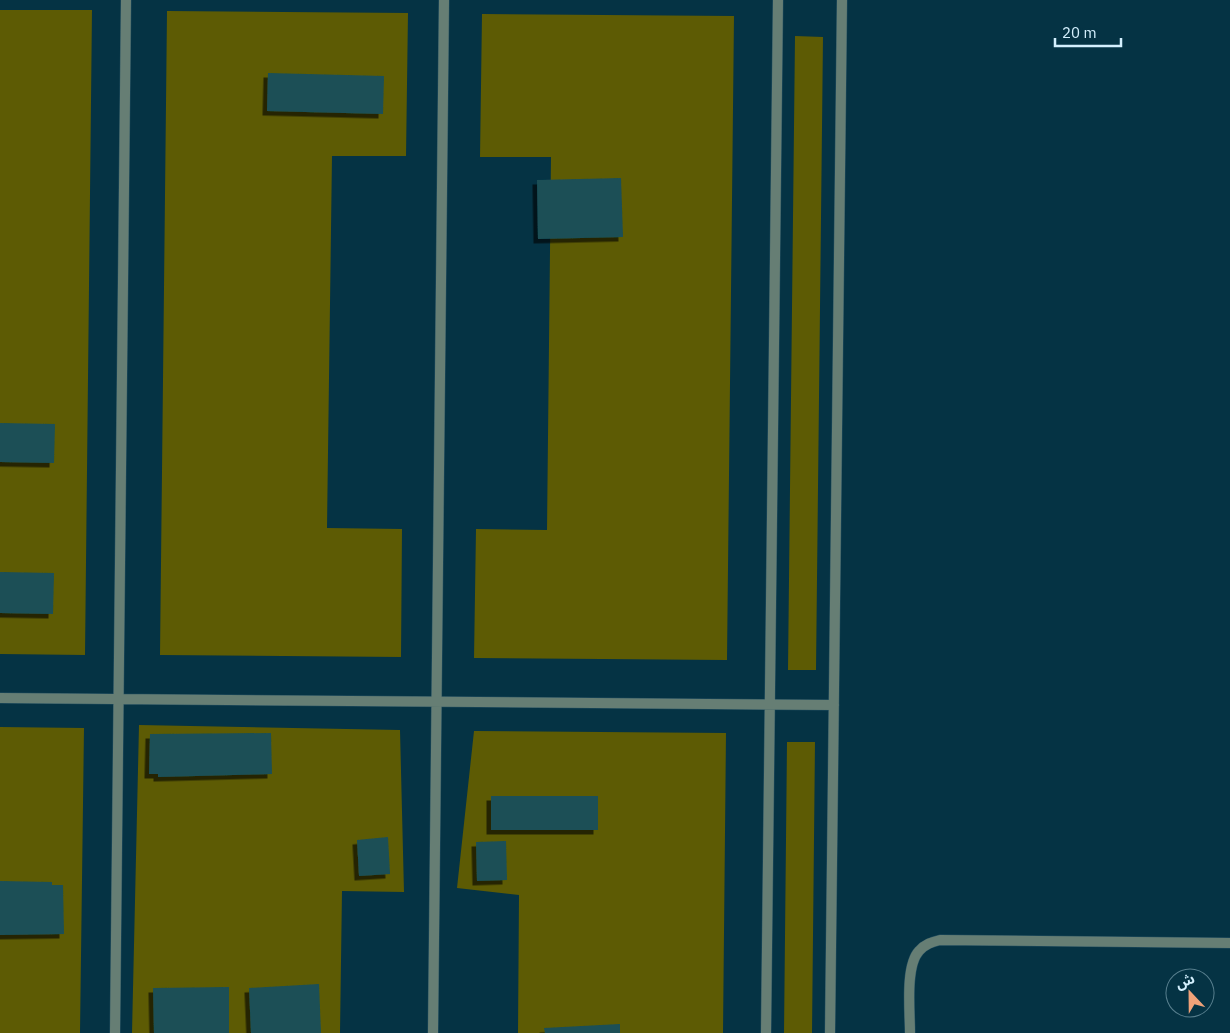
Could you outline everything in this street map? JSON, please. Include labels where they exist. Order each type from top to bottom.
[{"type":"street","points":[[115,1033],[126,0]]},
{"type":"street","points":[[432,1033],[444,0]]},
{"type":"street","points":[[766,1033],[778,0]]},
{"type":"street","points":[[830,1033],[842,0]]},
{"type":"street","points":[[0,698],[834,705]]},
{"type":"street","points":[[910,1033],[912,962],[919,951],[928,944],[940,940],[1230,943]]},
{"type":"shaded area","points":[[0,10],[92,10],[85,655],[0,654]]},
{"type":"shaded area","points":[[167,11],[408,13],[406,156],[332,156],[327,528],[402,529],[401,657],[160,655]]},
{"type":"shaded area","points":[[482,14],[734,16],[727,660],[474,658],[476,529],[547,530],[551,157],[480,157]]},
{"type":"shaded area","points":[[795,36],[823,37],[816,670],[788,670]]},
{"type":"shaded area","points":[[139,725],[400,730],[404,892],[342,891],[340,1033],[132,1033]]},
{"type":"shaded area","points":[[0,727],[84,728],[80,1033],[0,1033]]},
{"type":"shaded area","points":[[474,731],[726,733],[723,1033],[518,1033],[519,895],[457,888]]},
{"type":"shaded area","points":[[787,742],[815,742],[812,1033],[784,1033]]},
{"type":"building","points":[[268,73],[384,76],[383,114],[267,111]]},
{"type":"building","points":[[621,178],[623,237],[538,239],[537,180]]},
{"type":"building","points":[[0,423],[55,424],[54,463],[0,462]]},
{"type":"building","points":[[0,572],[54,573],[53,614],[0,613]]},
{"type":"building","points":[[271,733],[272,774],[158,777],[158,774],[149,774],[150,734]]},
{"type":"building","points":[[491,796],[598,796],[598,830],[491,830]]},
{"type":"building","points":[[388,837],[390,874],[359,876],[357,840]]},
{"type":"building","points":[[506,841],[507,880],[477,881],[476,842]]},
{"type":"building","points":[[0,881],[52,882],[52,885],[63,885],[64,934],[0,935]]},
{"type":"building","points":[[319,984],[321,1033],[251,1033],[249,988]]},
{"type":"building","points":[[229,987],[229,1033],[154,1033],[153,988]]},
{"type":"building","points":[[620,1024],[620,1033],[545,1033],[544,1028]]}]
